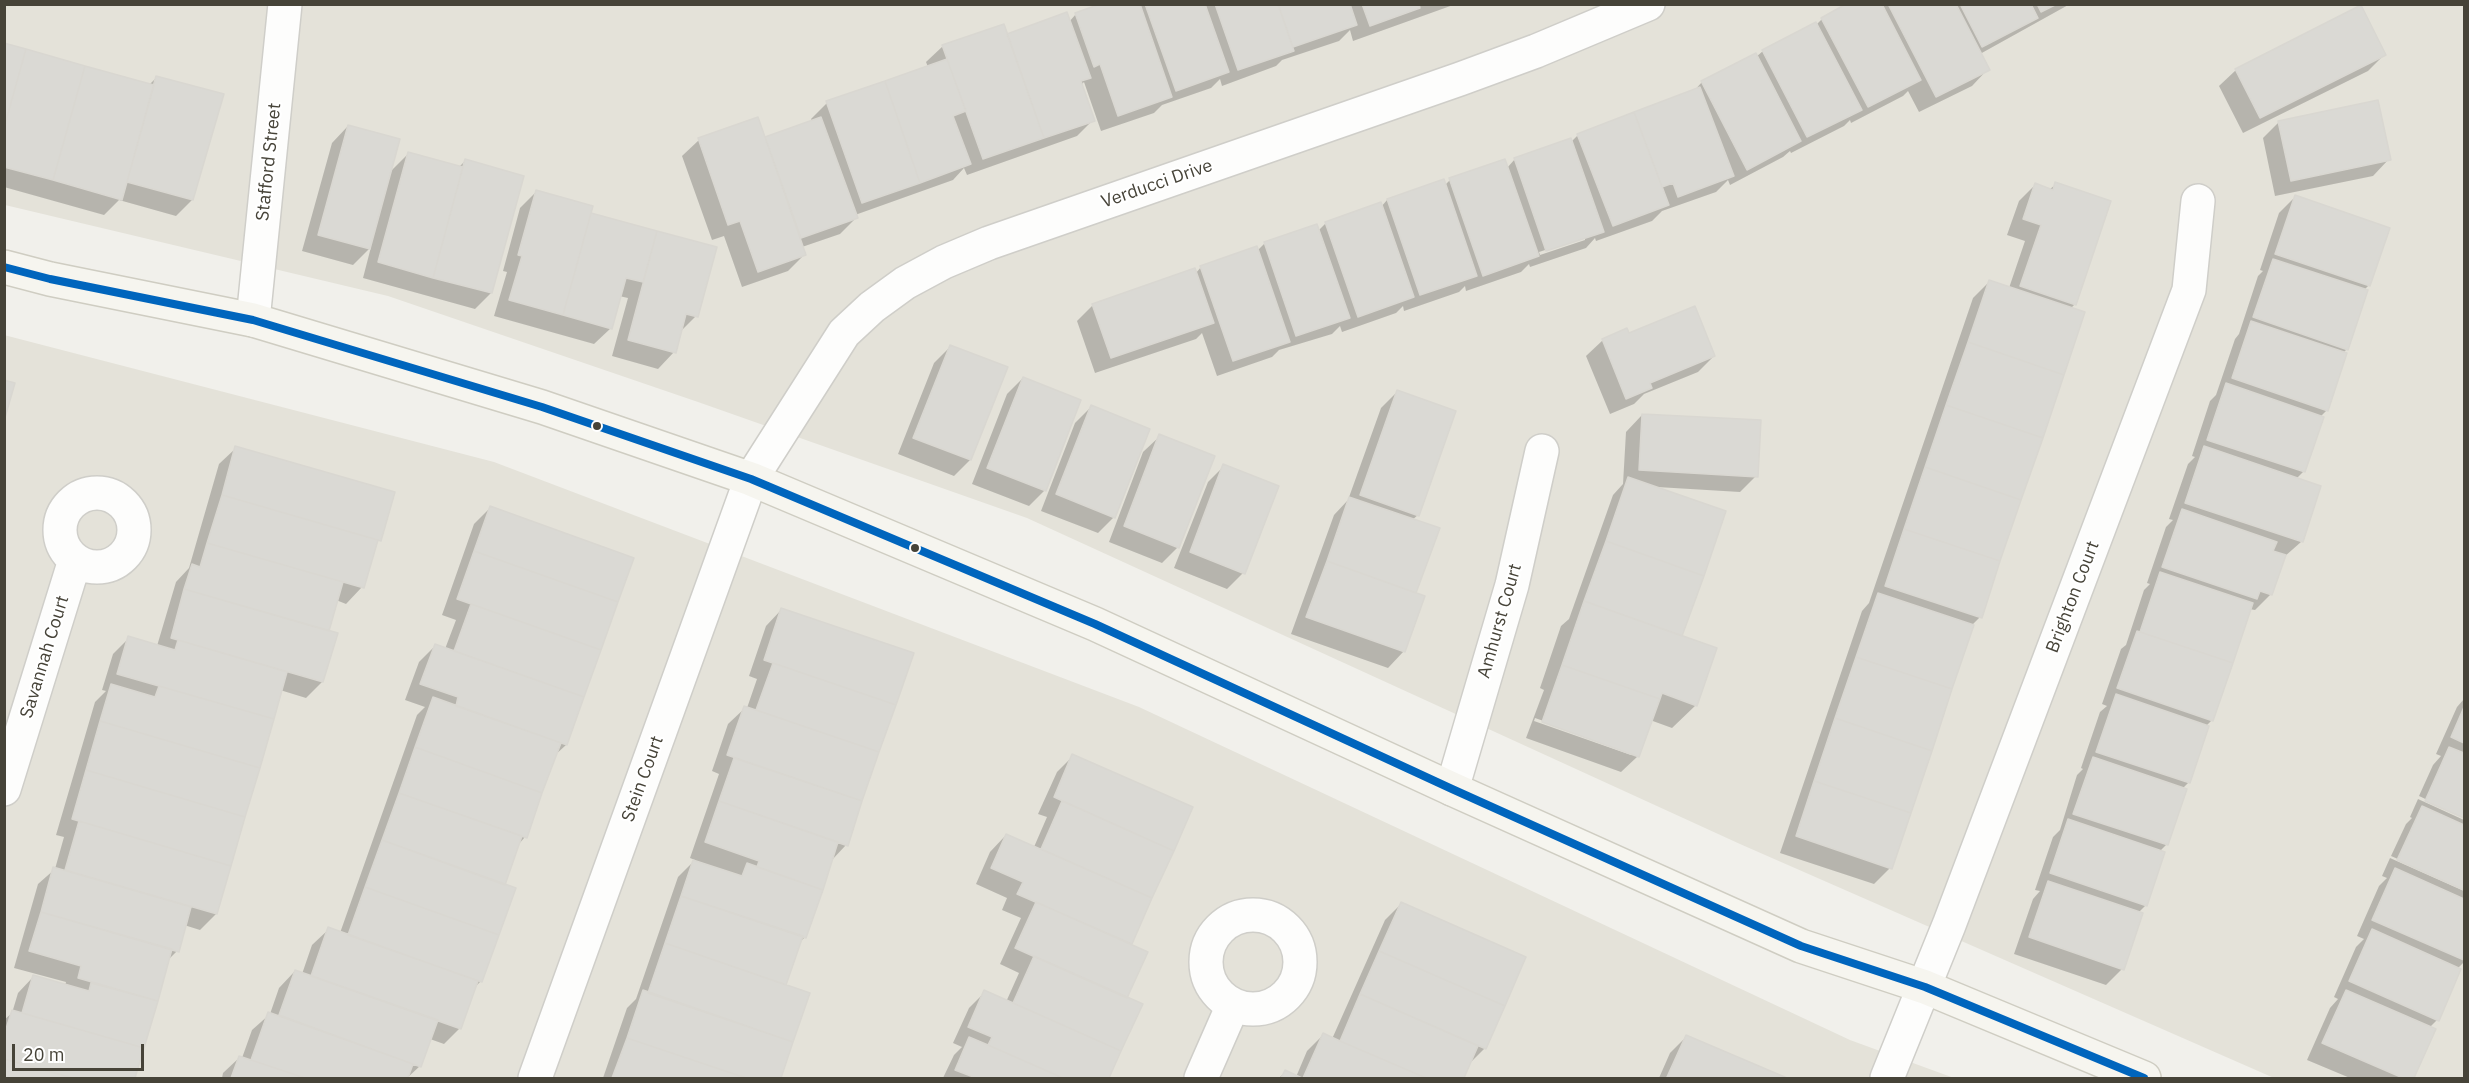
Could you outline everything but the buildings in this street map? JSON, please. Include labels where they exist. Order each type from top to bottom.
[{"type":"street","name":"Stafford Street","points":[[253,320],[285,4]]},
{"type":"street","name":"Verducci Drive","points":[[752,479],[844,333],[872,307],[904,283],[944,262],[1038,225],[1460,79],[1587,31],[1648,4]]},
{"type":"street","name":"Brighton Court","points":[[1887,1078],[1925,987],[2189,290],[2198,201]]},
{"type":"street","points":[[4,267],[50,279],[253,320],[542,407],[752,479],[1095,624],[1452,789],[1801,946],[1925,987],[2144,1078]]},
{"type":"street","name":"Amhurst Court","points":[[1452,789],[1512,585],[1542,451]]},
{"type":"street","name":"Stein Court","points":[[535,1078],[752,479]]},
{"type":"street","name":"Savannah Court","points":[[4,789],[75,560]]},
{"type":"street","points":[[1201,1078],[1233,1005]]},
{"type":"shaded area","points":[[5,5],[2464,5],[2464,1078],[2274,1078],[1740,844],[1027,518],[388,296],[5,205]]},
{"type":"shaded area","points":[[4,335],[494,462],[1139,707],[1850,1040],[1954,1078],[5,1078]]},
{"type":"transit line","points":[[4,267],[50,279],[253,320],[542,407],[751,479],[1095,624],[1452,789],[1801,946],[1925,987],[2144,1078]]}]
